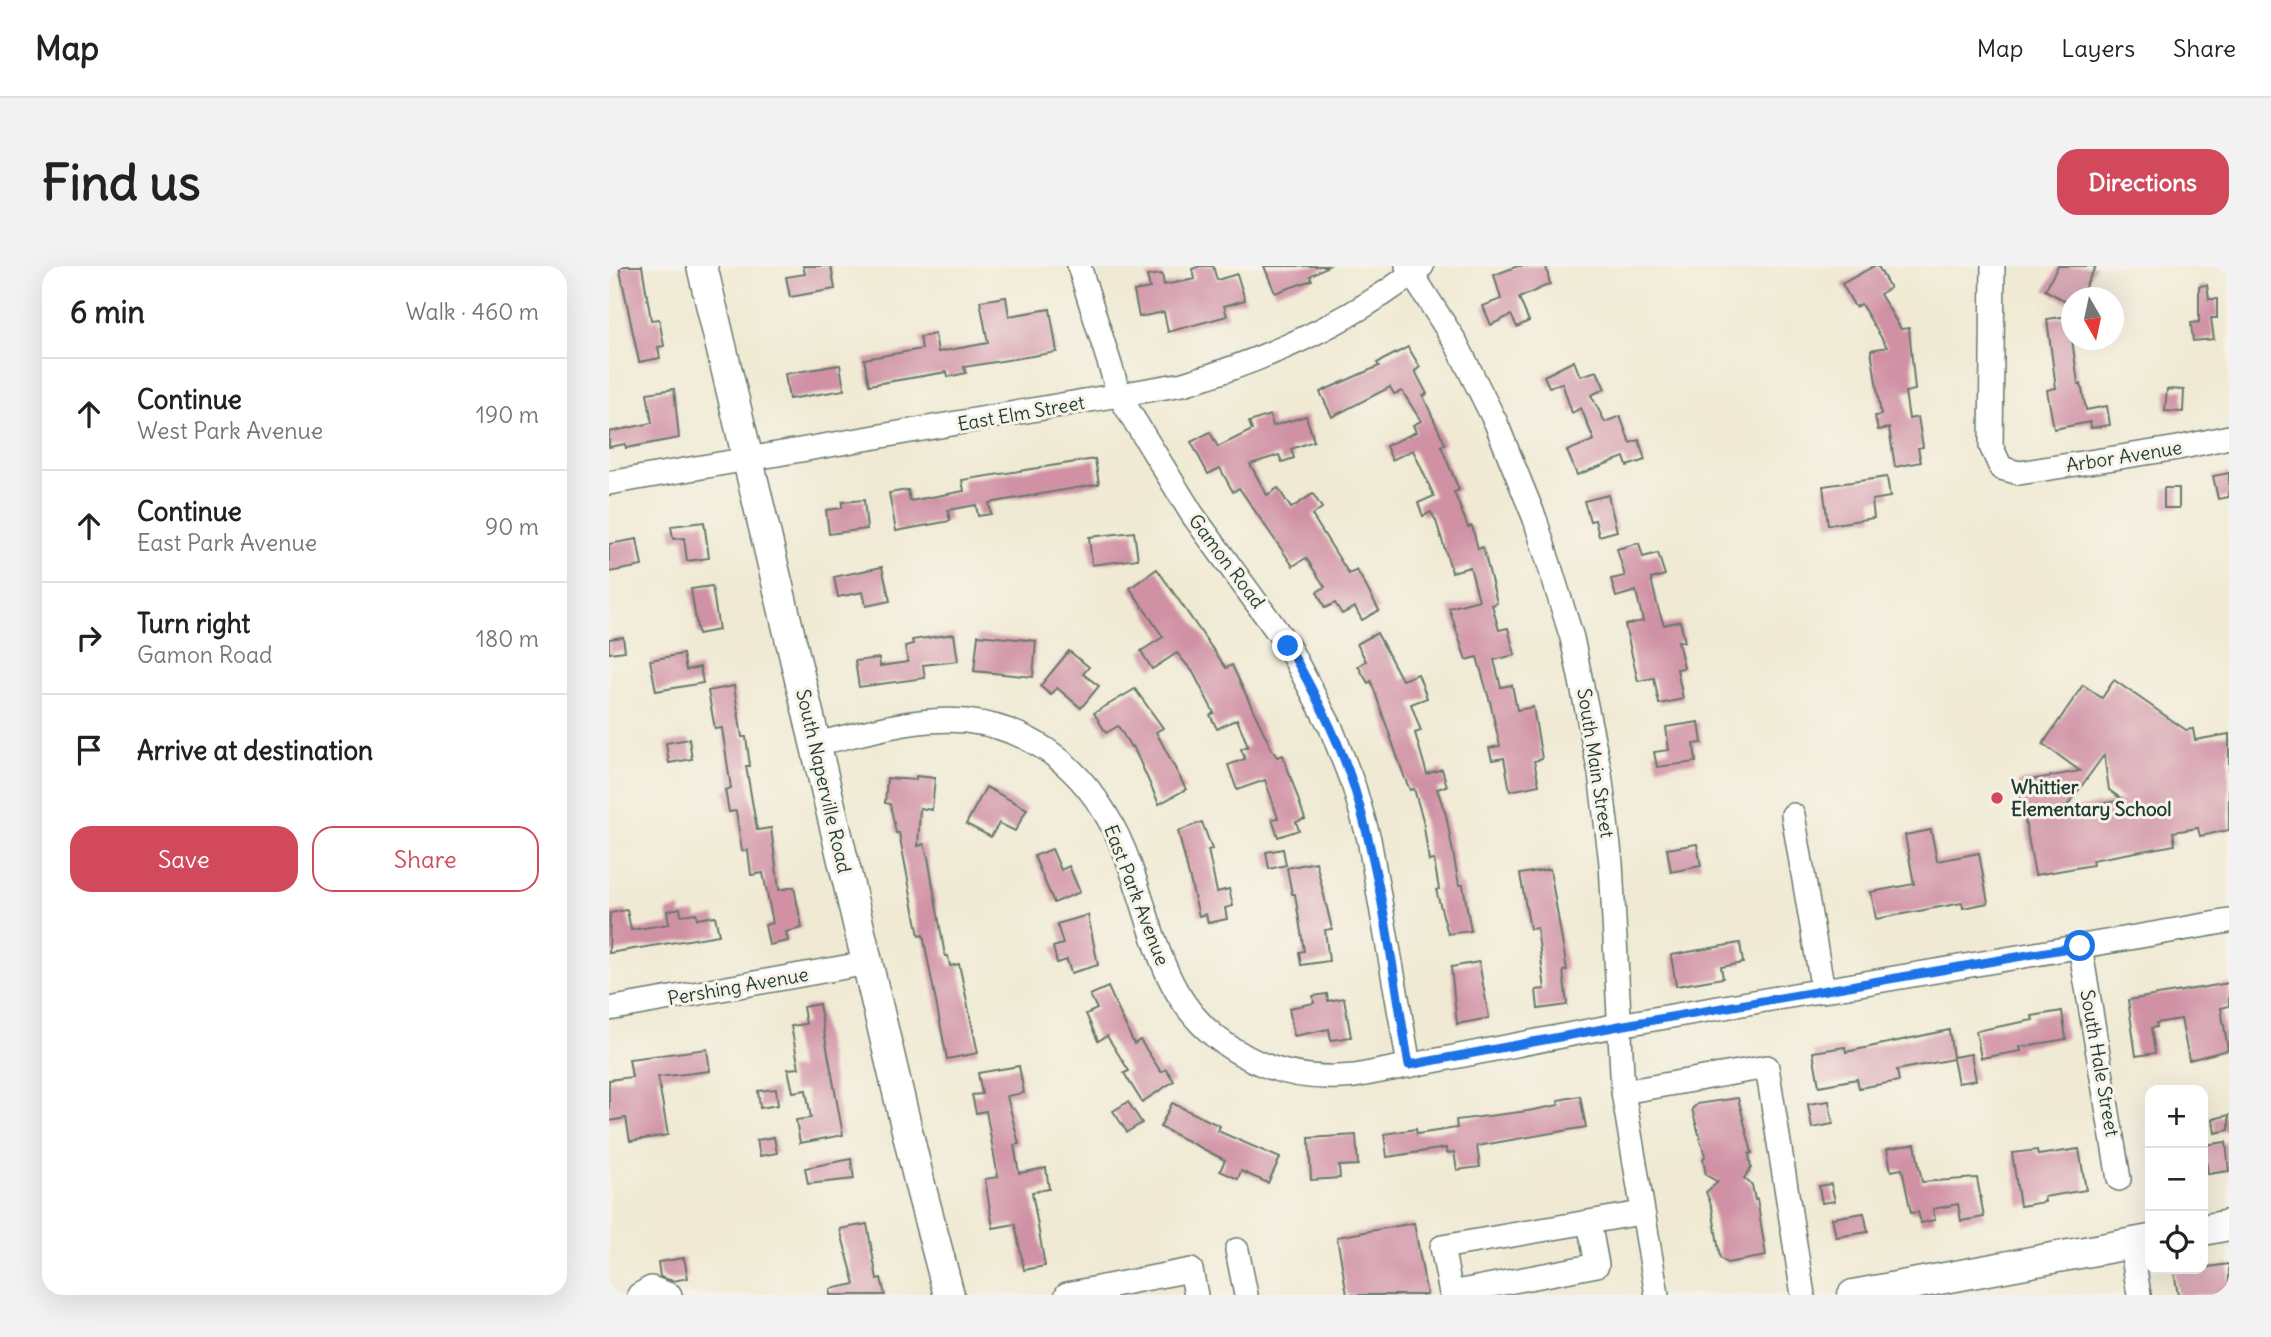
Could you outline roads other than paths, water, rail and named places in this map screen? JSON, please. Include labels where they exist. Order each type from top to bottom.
[{"type":"main road","name":"South Naperville Road","points":[[702,266],[949,1295]]},
{"type":"main road","points":[[2208,1229],[2229,1225]]},
{"type":"main road","points":[[1853,1295],[1903,1290],[2141,1241]]},
{"type":"street","name":"Gamon Road","points":[[1079,266],[1120,397],[1192,514],[1288,646],[1331,728],[1354,787],[1369,839],[1409,1065]]},
{"type":"street","name":"Arbor Avenue","points":[[1993,266],[1991,446],[2001,468],[2019,473],[2178,448],[2229,437]]},
{"type":"street","name":"East Elm Street","points":[[609,482],[1120,397],[1183,384],[1275,352],[1331,324],[1413,269]]},
{"type":"street","name":"South Main Street","points":[[1413,269],[1456,343],[1496,423],[1535,520],[1569,628],[1600,773],[1611,863],[1623,1092],[1641,1213],[1657,1295]]},
{"type":"street","name":"East Park Avenue","points":[[815,744],[909,723],[946,720],[991,725],[1050,750],[1080,779],[1104,811],[1131,868],[1149,933],[1163,967],[1187,1007],[1220,1043],[1273,1069],[1317,1078],[1355,1076],[1619,1026],[2229,921]]},
{"type":"street","points":[[1793,815],[1823,991]]},
{"type":"street","name":"South Hale Street","points":[[2080,946],[2119,1179]]},
{"type":"street","name":"Pershing Avenue","points":[[609,1009],[868,963]]},
{"type":"street","points":[[1623,1092],[1767,1067],[1803,1295]]},
{"type":"street","points":[[1589,1222],[1597,1265],[1451,1293],[1443,1247],[1641,1213]]},
{"type":"street","points":[[2139,1295],[2141,1241]]},
{"type":"street","points":[[1237,1250],[1246,1295]]},
{"type":"street","points":[[1067,1294],[1151,1287],[1191,1270],[1196,1295]]},
{"type":"street","points":[[639,1295],[651,1288],[670,1295]]},
{"type":"place","name":"Whittier Elementary School","points":[[1997,798]]}]
